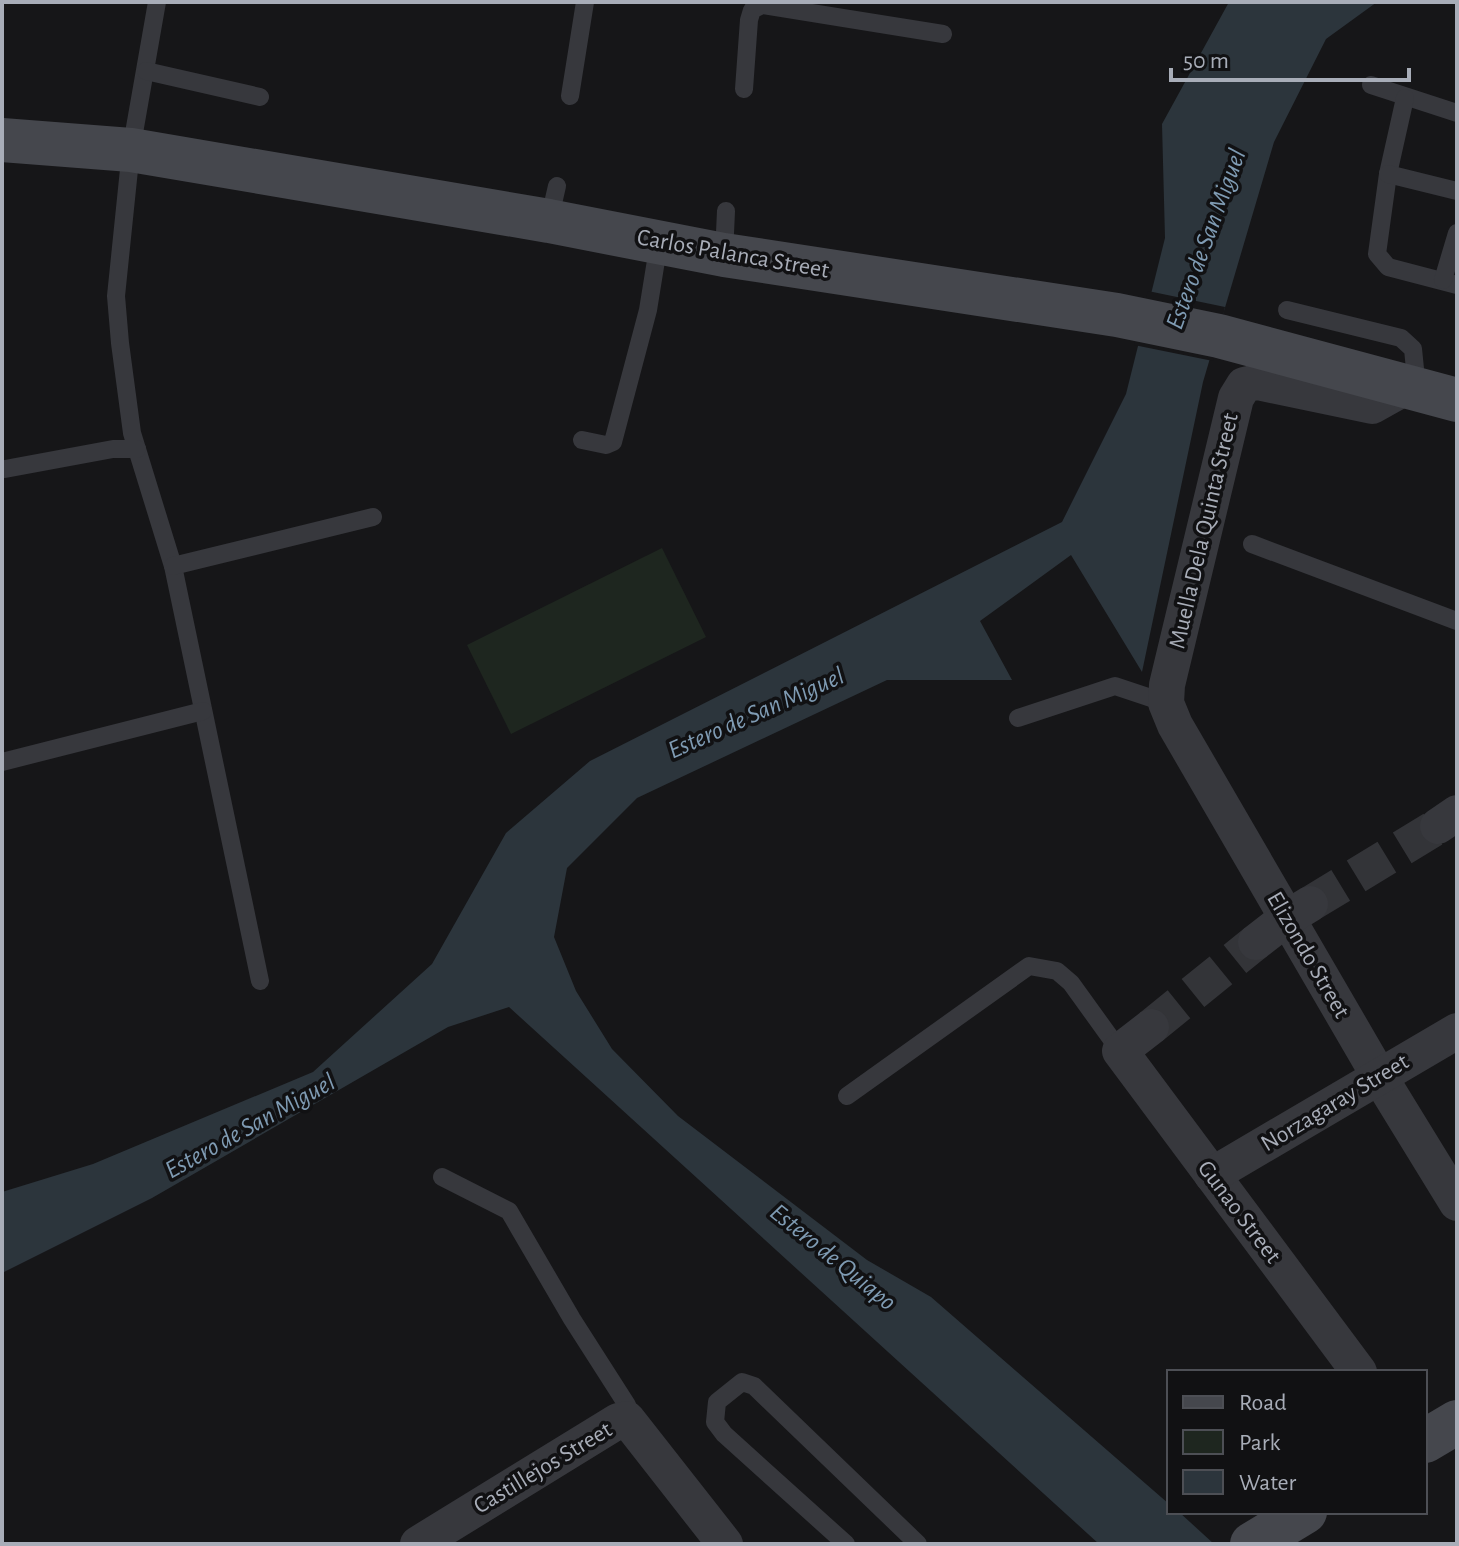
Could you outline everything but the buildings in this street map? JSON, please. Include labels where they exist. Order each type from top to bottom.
[{"type":"street","name":"Carlos Palanca Street","points":[[2,140],[131,150],[553,204],[659,242],[724,255],[1117,315],[1219,336],[1457,400]]},
{"type":"street","name":"Muella Dela Quinta Street","points":[[1166,703],[1167,685],[1236,398],[1244,385],[1257,382],[1372,406],[1406,387]]},
{"type":"street","name":"Elizondo Street","points":[[1166,703],[1182,737],[1298,911],[1379,1076],[1457,1203]]},
{"type":"street","points":[[1256,942],[1298,911]]},
{"type":"street","points":[[1120,1051],[1151,1027]]},
{"type":"street","name":"Norzagaray Street","points":[[1212,1175],[1457,1031]]},
{"type":"street","name":"Gunao Street","points":[[1120,1051],[1358,1370]]},
{"type":"street","points":[[627,1419],[725,1544]]},
{"type":"street","name":"Castillejos Street","points":[[418,1544],[618,1421],[627,1419]]},
{"type":"street","points":[[1427,1440],[1457,1422]]},
{"type":"street","points":[[1254,1543],[1302,1514]]},
{"type":"lane","points":[[157,2],[131,150],[116,296],[130,418],[173,566],[260,981]]},
{"type":"lane","points":[[570,96],[585,2]]},
{"type":"lane","points":[[744,89],[749,20],[752,10],[762,5],[943,34]]},
{"type":"lane","points":[[146,71],[260,97]]},
{"type":"lane","points":[[1371,85],[1457,113]]},
{"type":"lane","points":[[1405,98],[1388,174],[1377,254],[1388,267],[1450,283],[1457,233]]},
{"type":"lane","points":[[1388,174],[1457,191]]},
{"type":"lane","points":[[724,255],[726,211]]},
{"type":"lane","points":[[582,440],[606,445],[613,442],[648,310],[659,242]]},
{"type":"lane","points":[[1287,310],[1401,338],[1413,349],[1415,369],[1406,387]]},
{"type":"lane","points":[[5,469],[113,449],[137,449]]},
{"type":"lane","points":[[173,566],[373,517]]},
{"type":"lane","points":[[1252,544],[1457,621]]},
{"type":"lane","points":[[1018,718],[1115,686],[1166,703]]},
{"type":"lane","points":[[2,762],[203,711]]},
{"type":"lane","points":[[847,1096],[1029,966],[1057,971],[1064,977],[1120,1051]]},
{"type":"lane","points":[[442,1177],[509,1211],[627,1405],[627,1419]]},
{"type":"lane","points":[[846,1544],[724,1434],[715,1422],[717,1402],[742,1382],[754,1386],[918,1544]]},
{"type":"green space","points":[[662,548],[706,637],[511,734],[467,645]]},
{"type":"water","points":[[1229,2],[1377,2],[1326,39],[1274,142],[1203,382],[1142,672],[1071,555],[980,621],[1012,680],[887,680],[637,798],[567,868],[554,937],[576,991],[612,1049],[678,1116],[867,1260],[931,1297],[1167,1502],[1167,1514],[1181,1514],[1214,1544],[1099,1544],[509,1007],[448,1027],[152,1198],[2,1273],[2,1192],[93,1164],[313,1072],[432,964],[506,833],[590,761],[1062,522],[1126,394],[1165,238],[1162,124]]},
{"type":"pier","points":[[1148,291],[1225,307],[1213,361],[1134,345]]},
{"type":"tunnel","points":[[1310,904],[1438,826]]},
{"type":"tunnel","points":[[1151,1027],[1256,942]]},
{"type":"water label","name":"Estero de San Miguel","points":[[1206,239]]},
{"type":"water label","name":"Estero de San Miguel","points":[[756,713]]},
{"type":"water label","name":"Estero de San Miguel","points":[[250,1126]]},
{"type":"water label","name":"Estero de Quiapo","points":[[833,1257]]}]
